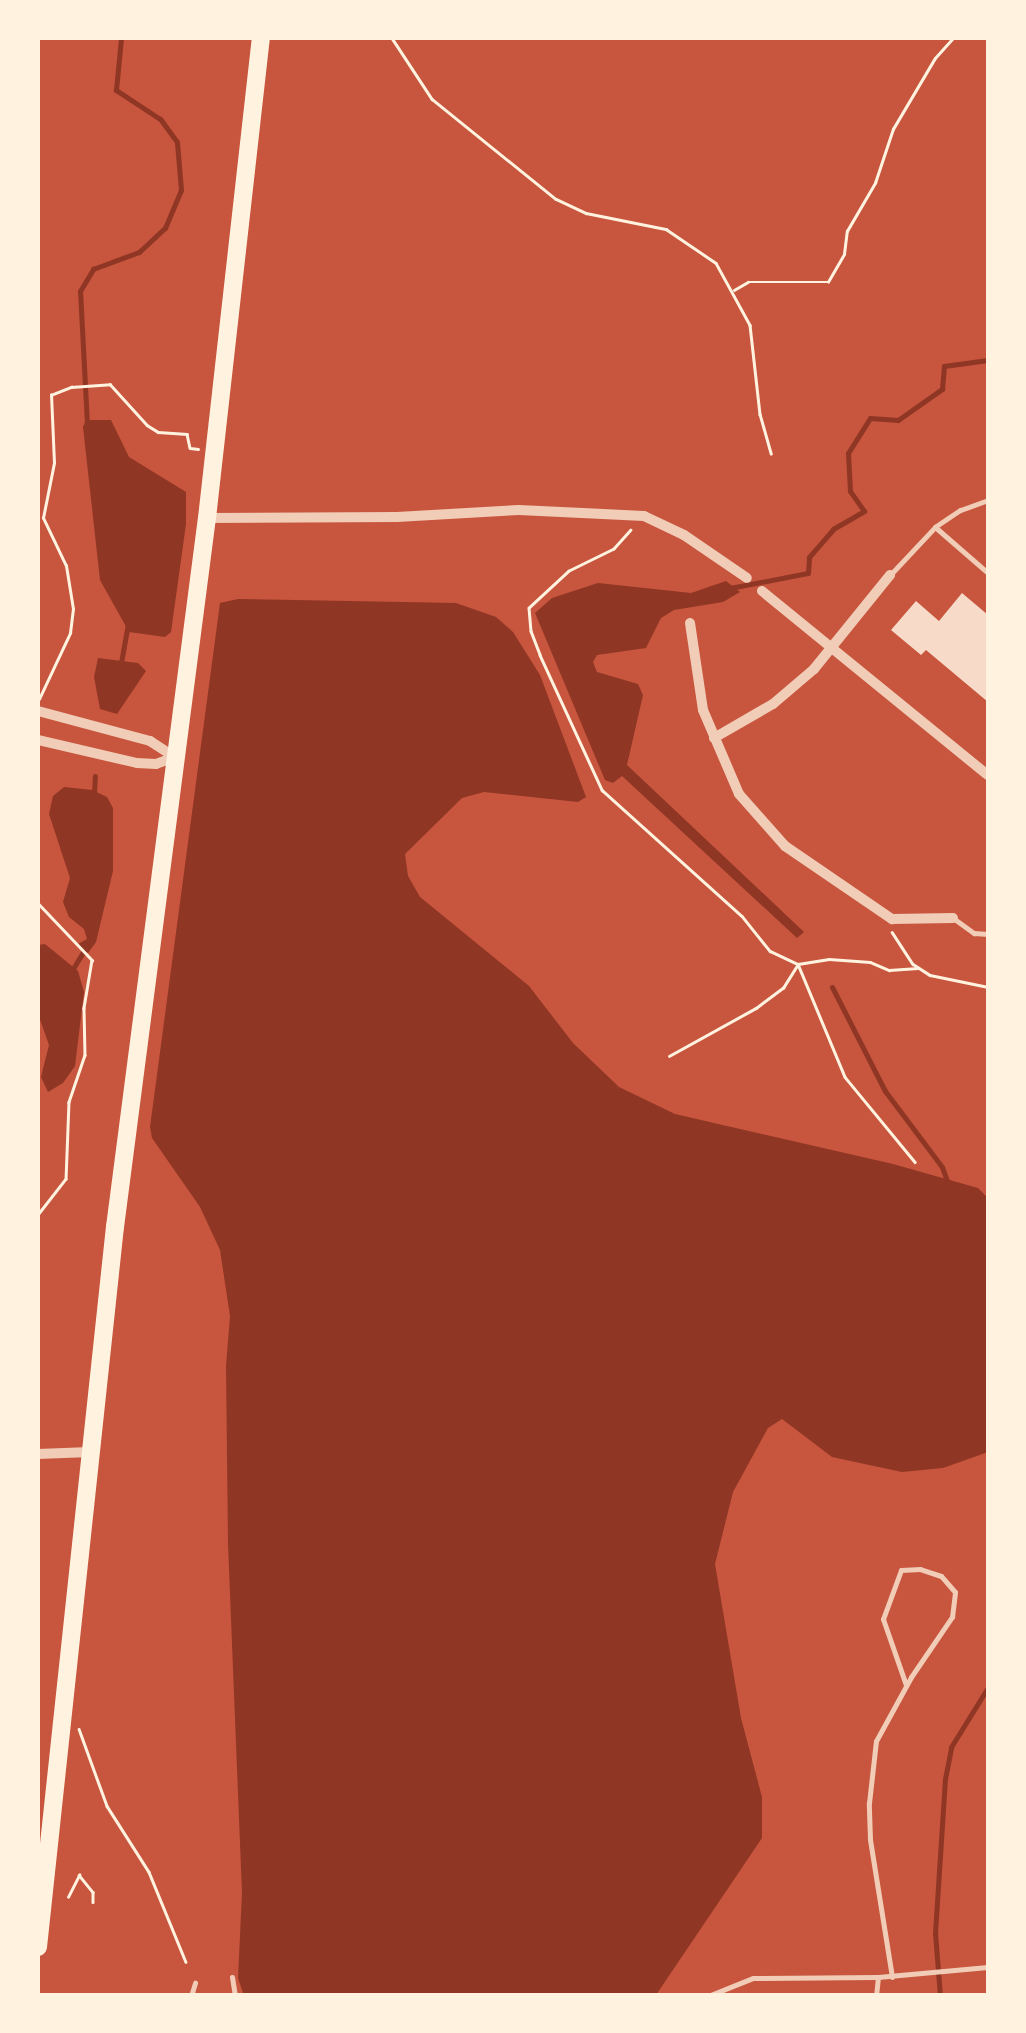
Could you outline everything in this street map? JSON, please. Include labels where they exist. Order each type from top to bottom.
[{"type":"main road","points":[[38,1946],[90,1452],[207,518],[261,38]]},
{"type":"street","points":[[207,518],[380,518],[520,510],[644,516],[684,535],[747,578]]},
{"type":"street","points":[[714,738],[773,704],[814,669],[890,575]]},
{"type":"street","points":[[762,590],[988,775]]},
{"type":"street","points":[[690,624],[699,693],[714,738],[739,794],[785,846],[892,919],[953,918]]},
{"type":"street","points":[[38,711],[150,741],[175,756]]},
{"type":"street","points":[[38,740],[136,763],[156,764],[175,756]]},
{"type":"street","points":[[38,1454],[90,1452]]},
{"type":"lane","points":[[890,575],[935,527],[960,510],[988,500]]},
{"type":"lane","points":[[935,527],[988,573]]},
{"type":"lane","points":[[747,578],[762,590]]},
{"type":"lane","points":[[953,918],[974,933],[988,934]]},
{"type":"lane","points":[[892,1977],[884,1912],[872,1872],[868,1803],[876,1741],[906,1685],[952,1618],[955,1592],[941,1576],[920,1568],[901,1570],[884,1620],[906,1685]]},
{"type":"lane","points":[[708,1996],[723,1986],[753,1978],[914,1977],[988,1967]]},
{"type":"lane","points":[[232,1976],[235,1996]]},
{"type":"lane","points":[[876,1996],[878,1977]]},
{"type":"lane","points":[[191,1996],[196,1983]]},
{"type":"path","points":[[392,38],[432,99],[556,199],[586,213],[666,229],[716,263],[750,325],[760,414],[770,454]]},
{"type":"path","points":[[733,291],[748,282],[828,282],[844,254],[848,232],[874,183],[893,129],[935,58],[953,38]]},
{"type":"path","points":[[38,702],[70,633],[73,609],[66,566],[42,518],[54,463],[48,402],[56,390],[105,384],[115,388],[158,432],[187,434]]},
{"type":"path","points":[[644,516],[614,548],[569,571],[529,608],[530,631],[602,790],[742,916],[770,951],[798,964],[830,958],[870,962],[889,970],[918,968],[961,985],[988,987]]},
{"type":"path","points":[[38,903],[92,960],[84,1008],[88,1037],[69,1102],[66,1179],[38,1215]]},
{"type":"path","points":[[882,913],[918,968]]},
{"type":"path","points":[[669,1056],[756,1008],[783,988],[798,964]]},
{"type":"path","points":[[798,964],[844,1077],[915,1162]]},
{"type":"path","points":[[78,1725],[107,1806],[149,1872],[186,1962]]},
{"type":"path","points":[[68,1897],[78,1875],[93,1892],[93,1902]]},
{"type":"shaded area","points":[[86,420],[111,420],[129,457],[186,492],[186,524],[171,632],[165,637],[129,632],[100,580],[83,427]]},
{"type":"shaded area","points":[[726,581],[740,592],[723,602],[674,610],[661,618],[646,648],[597,655],[593,662],[597,672],[638,684],[643,695],[627,765],[804,932],[797,938],[622,776],[613,783],[605,780],[535,613],[552,598],[598,583],[691,593]]},
{"type":"shaded area","points":[[238,599],[456,603],[496,617],[513,632],[540,675],[586,797],[578,802],[484,792],[462,798],[405,854],[408,876],[420,897],[529,986],[573,1043],[619,1087],[675,1114],[893,1164],[978,1188],[988,1198],[988,1452],[943,1468],[902,1472],[832,1457],[782,1419],[768,1428],[733,1492],[715,1564],[741,1718],[762,1797],[762,1838],[656,1995],[244,1996],[238,1978],[242,1893],[228,1544],[226,1366],[230,1316],[220,1250],[200,1207],[152,1138],[150,1127],[220,603]]},
{"type":"shaded area","points":[[98,658],[138,663],[146,671],[117,714],[100,709],[94,677]]},
{"type":"shaded area","points":[[64,787],[92,790],[107,797],[113,808],[113,871],[96,942],[88,953],[78,944],[87,939],[84,929],[69,917],[63,902],[70,878],[49,814],[53,796]]},
{"type":"shaded area","points":[[45,944],[78,971],[84,992],[75,1066],[63,1083],[48,1092],[41,1077],[49,1045],[38,1014],[38,945]]},
{"type":"building","points":[[962,593],[988,615],[988,702],[926,650],[921,655],[891,630],[916,601],[939,621]]},
{"type":"waterway","points":[[87,424],[80,291],[93,269],[139,252],[165,228],[181,190],[177,142],[160,119],[116,90],[121,38]]},
{"type":"waterway","points":[[730,588],[808,573],[809,557],[833,529],[864,511],[850,491],[848,453],[870,418],[898,420],[942,389],[944,366],[988,360]]},
{"type":"waterway","points":[[121,663],[128,625]]},
{"type":"waterway","points":[[94,793],[95,776]]},
{"type":"waterway","points":[[71,972],[86,947]]},
{"type":"waterway","points":[[832,987],[885,1091],[942,1167],[947,1181]]},
{"type":"waterway","points":[[940,1996],[935,1933],[945,1779],[951,1747],[988,1687]]}]
